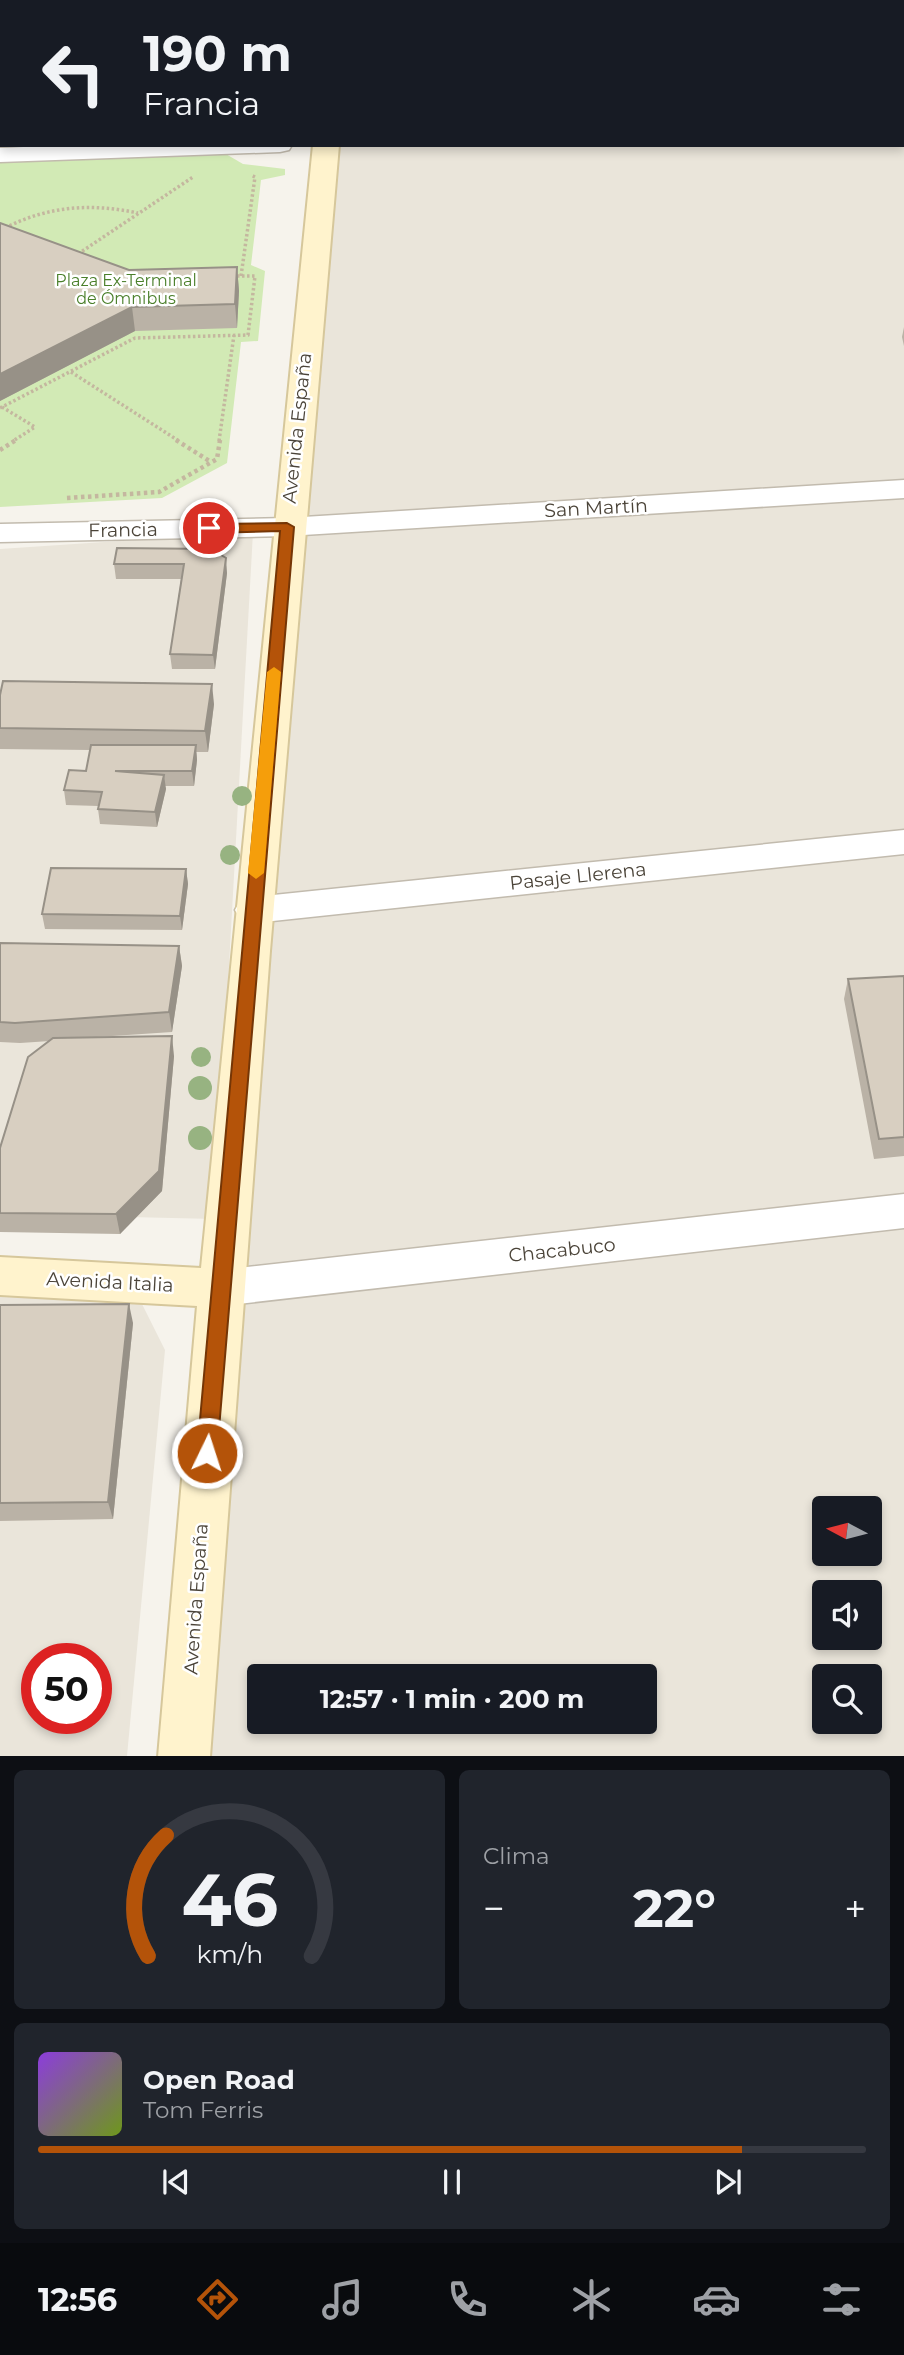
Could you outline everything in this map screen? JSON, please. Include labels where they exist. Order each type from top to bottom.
[{"type":"main road","name":"Avenida España","points":[[184,1756],[220,1288],[253,910],[287,527],[326,147]]},
{"type":"main road","name":"Avenida Italia","points":[[0,1276],[220,1288]]},
{"type":"street","points":[[0,155],[224,147]]},
{"type":"street","name":"San Martín","points":[[287,527],[904,489]]},
{"type":"street","name":"Francia","points":[[0,533],[287,527]]},
{"type":"street","name":"Pasaje Llerena","points":[[253,910],[904,842]]},
{"type":"street","name":"Chacabuco","points":[[220,1288],[904,1211]]},
{"type":"path","points":[[69,260],[197,174]]},
{"type":"path","points":[[2,228],[43,211],[66,208],[106,206],[139,213]]},
{"type":"path","points":[[2,228],[16,233]]},
{"type":"path","points":[[76,256],[89,260]]},
{"type":"path","points":[[1,407],[135,338],[248,335],[255,276],[229,276]]},
{"type":"path","points":[[66,498],[159,492],[217,459],[234,335]]},
{"type":"path","points":[[71,372],[211,462]]},
{"type":"path","points":[[0,450],[35,427],[1,407]]},
{"type":"shaded area","points":[[326,147],[904,147],[904,1756],[184,1756]]},
{"type":"shaded area","points":[[253,532],[215,1219],[0,1214],[0,549]]},
{"type":"shaded area","points":[[0,1297],[140,1300],[165,1350],[127,1756],[0,1756]]},
{"type":"green space","name":"Plaza Ex-Terminal de Ómnibus","points":[[219,150],[243,164],[285,169],[285,175],[261,180],[251,265],[265,271],[258,341],[241,342],[227,463],[162,498],[0,507],[0,163]]},
{"type":"building","points":[[0,223],[129,270],[237,267],[235,304],[132,307],[0,374]]},
{"type":"building","points":[[117,548],[211,549],[226,558],[213,655],[170,654],[184,564],[114,564]]},
{"type":"building","points":[[3,681],[212,684],[205,731],[0,728],[0,695]]},
{"type":"building","points":[[91,745],[196,745],[192,771],[115,771],[164,775],[155,812],[98,809],[102,792],[64,790],[69,770],[86,771]]},
{"type":"building","points":[[51,868],[186,869],[180,916],[42,914]]},
{"type":"building","points":[[0,943],[179,946],[169,1012],[0,1022]]},
{"type":"building","points":[[904,976],[904,1137],[879,1139],[848,979]]},
{"type":"building","points":[[172,1036],[159,1171],[116,1214],[0,1213],[0,1148],[28,1057],[53,1038]]},
{"type":"building","points":[[129,1304],[108,1502],[0,1503],[0,1305]]},
{"type":"slow traffic","points":[[256,873],[274,672]]},
{"type":"route","points":[[207,1453],[287,527],[209,528]]}]
